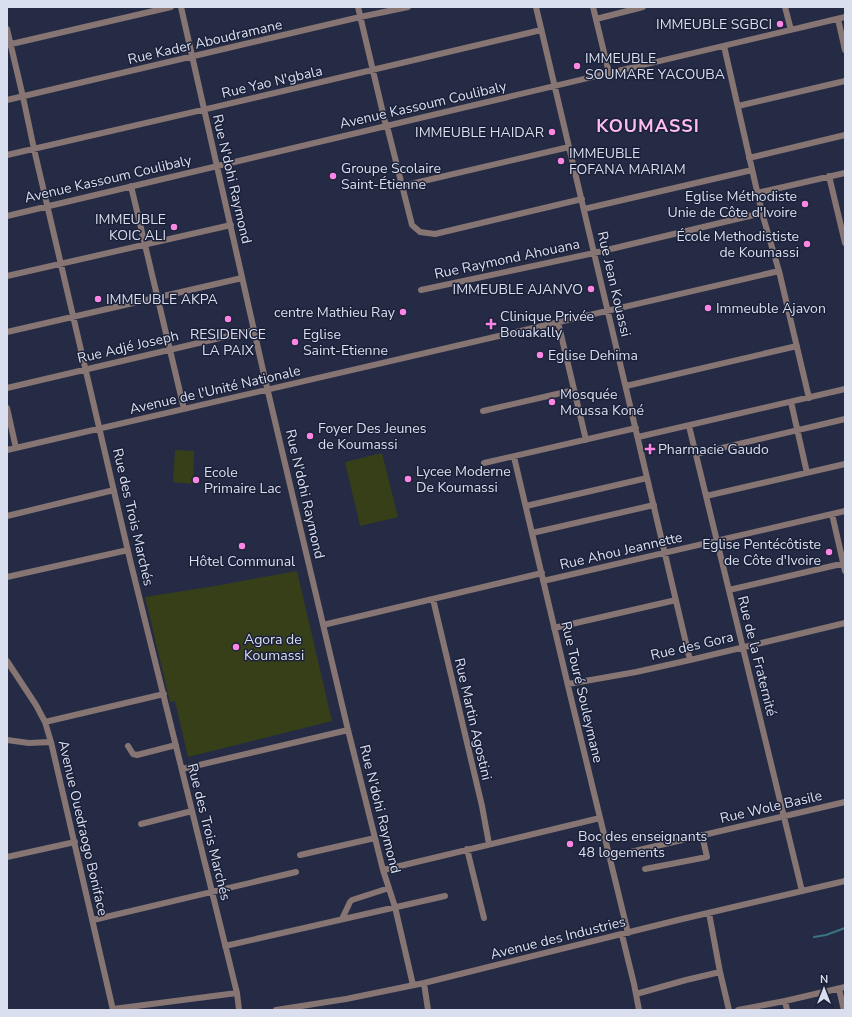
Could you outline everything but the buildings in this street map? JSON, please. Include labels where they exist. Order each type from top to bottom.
[{"type":"street","points":[[9,45],[171,7]]},
{"type":"street","name":"Rue N'dohi Raymond","points":[[181,7],[242,278],[323,625],[348,730],[383,870],[395,908],[413,985]]},
{"type":"street","points":[[358,7],[386,126],[412,224],[420,232],[435,234],[582,199]]},
{"type":"street","name":"Rue Kader Aboudramane","points":[[7,100],[408,7]]},
{"type":"street","name":"Rue Jean Kouassi","points":[[536,7],[690,660]]},
{"type":"street","points":[[593,7],[609,73]]},
{"type":"street","points":[[596,19],[643,7]]},
{"type":"street","points":[[785,7],[791,30]]},
{"type":"street","name":"Avenue Kassoum Coulibaly","points":[[7,216],[845,17]]},
{"type":"street","points":[[838,19],[845,50]]},
{"type":"street","name":"Rue des Trois Marchés","points":[[7,29],[9,45],[23,97],[99,429],[237,994],[239,1010]]},
{"type":"street","name":"Rue Yao N'gbala","points":[[7,155],[373,71],[541,30]]},
{"type":"street","points":[[724,46],[757,193],[809,398]]},
{"type":"street","points":[[738,106],[845,81]]},
{"type":"street","points":[[749,158],[845,135]]},
{"type":"street","points":[[402,186],[569,147]]},
{"type":"street","points":[[584,209],[752,170]]},
{"type":"street","points":[[757,193],[845,173]]},
{"type":"street","points":[[829,176],[845,243]]},
{"type":"street","points":[[131,186],[184,409]]},
{"type":"street","name":"Rue Raymond Ahouana","points":[[421,290],[594,253],[762,213]]},
{"type":"street","points":[[7,276],[230,225]]},
{"type":"street","name":"Avenue de l'Unité Nationale","points":[[7,450],[778,271]]},
{"type":"street","points":[[7,332],[242,278]]},
{"type":"street","points":[[558,322],[586,440]]},
{"type":"street","name":"Rue Adjé Joseph","points":[[7,388],[254,330]]},
{"type":"street","points":[[626,386],[797,346]]},
{"type":"street","points":[[638,437],[845,389]]},
{"type":"street","points":[[483,411],[574,390]]},
{"type":"street","points":[[791,402],[807,473]]},
{"type":"street","points":[[7,408],[16,448]]},
{"type":"street","points":[[696,454],[845,419]]},
{"type":"street","name":"Rue de la Fraternité","points":[[689,426],[802,891]]},
{"type":"street","points":[[484,464],[636,428]]},
{"type":"street","name":"Rue Touré Souleymane","points":[[514,457],[609,857],[639,1010]]},
{"type":"street","points":[[706,496],[845,464]]},
{"type":"street","points":[[526,506],[648,478]]},
{"type":"street","points":[[7,516],[114,490]]},
{"type":"street","points":[[532,533],[654,505]]},
{"type":"street","name":"Rue Ahou Jeannette","points":[[543,582],[845,511]]},
{"type":"street","points":[[832,514],[845,571]]},
{"type":"street","points":[[7,577],[128,550]]},
{"type":"street","points":[[729,590],[844,563]]},
{"type":"street","points":[[323,625],[542,573]]},
{"type":"street","name":"Rue Martin Agostini","points":[[433,599],[482,806],[489,844]]},
{"type":"street","points":[[554,628],[676,600]]},
{"type":"street","name":"Rue des Gora","points":[[568,684],[636,672],[845,623]]},
{"type":"street","name":"Avenue Ouedraogo Boniface","points":[[7,661],[36,705],[45,722],[75,842],[113,1010]]},
{"type":"street","points":[[45,722],[164,694]]},
{"type":"street","points":[[182,769],[348,730]]},
{"type":"street","points":[[7,740],[29,743],[51,742]]},
{"type":"street","points":[[128,746],[133,754],[137,755],[176,745]]},
{"type":"street","name":"Rue Wole Basile","points":[[609,857],[845,802]]},
{"type":"street","points":[[141,824],[192,811]]},
{"type":"street","points":[[383,870],[600,818]]},
{"type":"street","points":[[645,869],[707,857],[702,835]]},
{"type":"street","points":[[300,855],[376,838]]},
{"type":"street","points":[[7,857],[75,842]]},
{"type":"street","points":[[467,849],[484,918]]},
{"type":"street","points":[[93,920],[296,872]]},
{"type":"street","name":"Avenue des Industries","points":[[276,1010],[346,999],[424,983],[845,881]]},
{"type":"street","points":[[342,919],[352,900],[389,888]]},
{"type":"street","points":[[225,946],[445,896]]},
{"type":"street","points":[[709,913],[729,1010]]},
{"type":"street","points":[[636,994],[720,972]]},
{"type":"street","points":[[424,983],[428,1010]]},
{"type":"street","points":[[738,1010],[842,988],[844,1010]]},
{"type":"street","points":[[113,1010],[237,994]]},
{"type":"street","points":[[785,1001],[787,1010]]},
{"type":"green space","points":[[175,450],[194,451],[193,484],[173,482]]},
{"type":"green space","points":[[382,453],[398,517],[360,526],[345,462]]},
{"type":"green space","name":"Agora de Koumassi","points":[[297,571],[332,721],[188,757],[175,701],[170,702],[145,597]]},
{"type":"waterway","points":[[814,937],[826,935],[845,928]]},
{"type":"place","name":"IMMEUBLE SGBCI","points":[[780,24]]},
{"type":"place","name":"IMMEUBLE SOUMARE YACOUBA","points":[[577,66]]},
{"type":"place","name":"IMMEUBLE HAIDAR","points":[[552,132]]},
{"type":"place","name":"IMMEUBLE FOFANA MARIAM","points":[[561,161]]},
{"type":"place","name":"Groupe Scolaire Saint-Étienne","points":[[333,176]]},
{"type":"place","name":"Eglise Méthodiste Unie de Côte d'Ivoire","points":[[805,204]]},
{"type":"place","name":"IMMEUBLE KOIC ALI","points":[[174,227]]},
{"type":"place","name":"École Methodististe de Koumassi","points":[[807,244]]},
{"type":"place","name":"IMMEUBLE AJANVO","points":[[591,289]]},
{"type":"place","name":"IMMEUBLE AKPA","points":[[98,299]]},
{"type":"place","name":"Immeuble Ajavon","points":[[708,308]]},
{"type":"place","name":"centre Mathieu Ray","points":[[403,312]]},
{"type":"place","name":"RESIDENCE LA PAIX","points":[[228,319]]},
{"type":"place","name":"Clinique Privée Bouakally","points":[[491,324]]},
{"type":"place","name":"Eglise Saint-Etienne","points":[[295,342]]},
{"type":"place","name":"Eglise Dehima","points":[[540,355]]},
{"type":"place","name":"Mosquée Moussa Koné","points":[[552,402]]},
{"type":"place","name":"Foyer Des Jeunes de Koumassi","points":[[310,436]]},
{"type":"place","name":"Pharmacie Gaudo","points":[[650,449]]},
{"type":"place","name":"Lycee Moderne De Koumassi","points":[[408,479]]},
{"type":"place","name":"Ecole Primaire Lac","points":[[196,480]]},
{"type":"place","name":"Hôtel Communal","points":[[242,546]]},
{"type":"place","name":"Eglise Pentécôtiste de Côte d'Ivoire","points":[[829,552]]},
{"type":"place","name":"Agora de Koumassi","points":[[236,647]]},
{"type":"place","name":"Boc des enseignants 48 logements","points":[[570,844]]},
{"type":"district","name":"KOUMASSI","points":[[648,126]]}]
